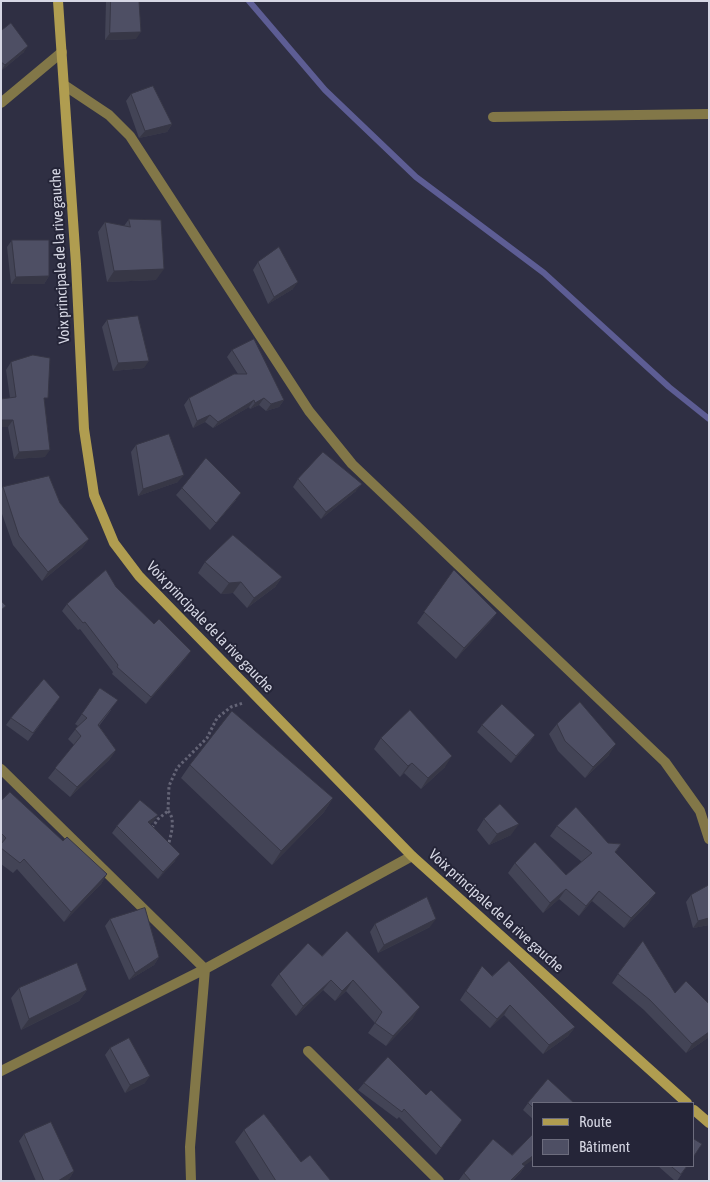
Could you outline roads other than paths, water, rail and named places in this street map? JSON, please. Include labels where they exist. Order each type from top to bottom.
[{"type":"street","name":"Voix principale de la rive gauche","points":[[58,1],[76,264],[84,429],[94,495],[114,543],[139,576],[412,856],[686,1102]]},
{"type":"street","points":[[1,103],[62,52]]},
{"type":"street","points":[[64,85],[109,115],[130,136],[309,411],[352,464],[665,762],[700,811],[709,839]]},
{"type":"street","points":[[493,117],[709,114]]},
{"type":"street","points":[[1,768],[205,969]]},
{"type":"street","points":[[1,1071],[205,969],[412,856]]},
{"type":"street","points":[[191,1181],[190,1148],[205,969]]},
{"type":"street","points":[[308,1051],[439,1181]]},
{"type":"street","points":[[695,1111],[709,1123]]},
{"type":"waterway","points":[[249,1],[325,90],[416,177],[544,273],[669,387],[709,419]]}]
